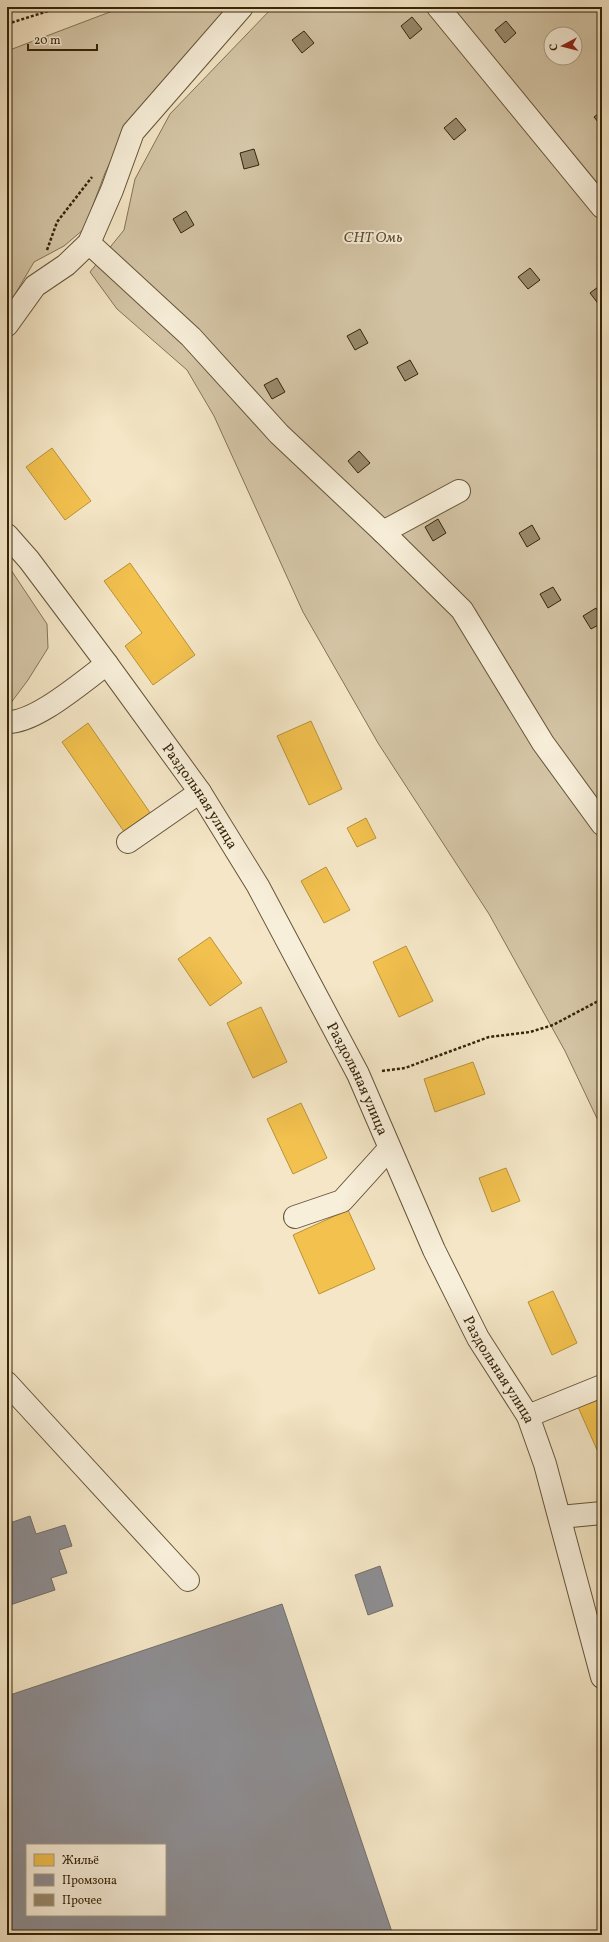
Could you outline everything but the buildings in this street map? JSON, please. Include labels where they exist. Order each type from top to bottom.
[{"type":"street","points":[[7,325],[35,286],[66,265],[90,243],[112,190],[133,132],[242,7]]},
{"type":"street","points":[[438,7],[602,207]]},
{"type":"street","points":[[90,243],[191,337],[279,434],[384,532],[462,610],[543,743],[602,824]]},
{"type":"street","points":[[384,532],[459,491]]},
{"type":"street","name":"Раздольная улица","points":[[7,535],[29,560],[200,792],[258,886],[358,1074],[389,1149],[434,1250],[478,1338],[528,1416],[545,1464],[602,1677]]},
{"type":"street","points":[[7,722],[18,722],[38,714],[107,664]]},
{"type":"street","points":[[128,842],[200,792]]},
{"type":"street","points":[[295,1217],[342,1201],[389,1149]]},
{"type":"street","points":[[7,1383],[188,1580]]},
{"type":"street","points":[[528,1416],[602,1386]]},
{"type":"street","points":[[560,1517],[602,1513]]},
{"type":"path","points":[[7,24],[61,7]]},
{"type":"path","points":[[47,251],[57,222],[83,186],[93,175]]},
{"type":"path","points":[[358,1074],[405,1068],[489,1037],[535,1030],[553,1025],[602,1000]]},
{"type":"green space","points":[[123,7],[235,7],[127,127],[105,173],[84,229],[64,246],[34,262],[7,308],[7,51]]},
{"type":"green space","name":"СНТ Омь","points":[[273,7],[602,7],[602,1129],[565,1051],[489,914],[378,743],[303,612],[214,416],[187,370],[117,309],[90,272],[124,230],[135,179],[170,114]]},
{"type":"green space","points":[[7,564],[47,624],[48,648],[28,680],[7,708]]}]
